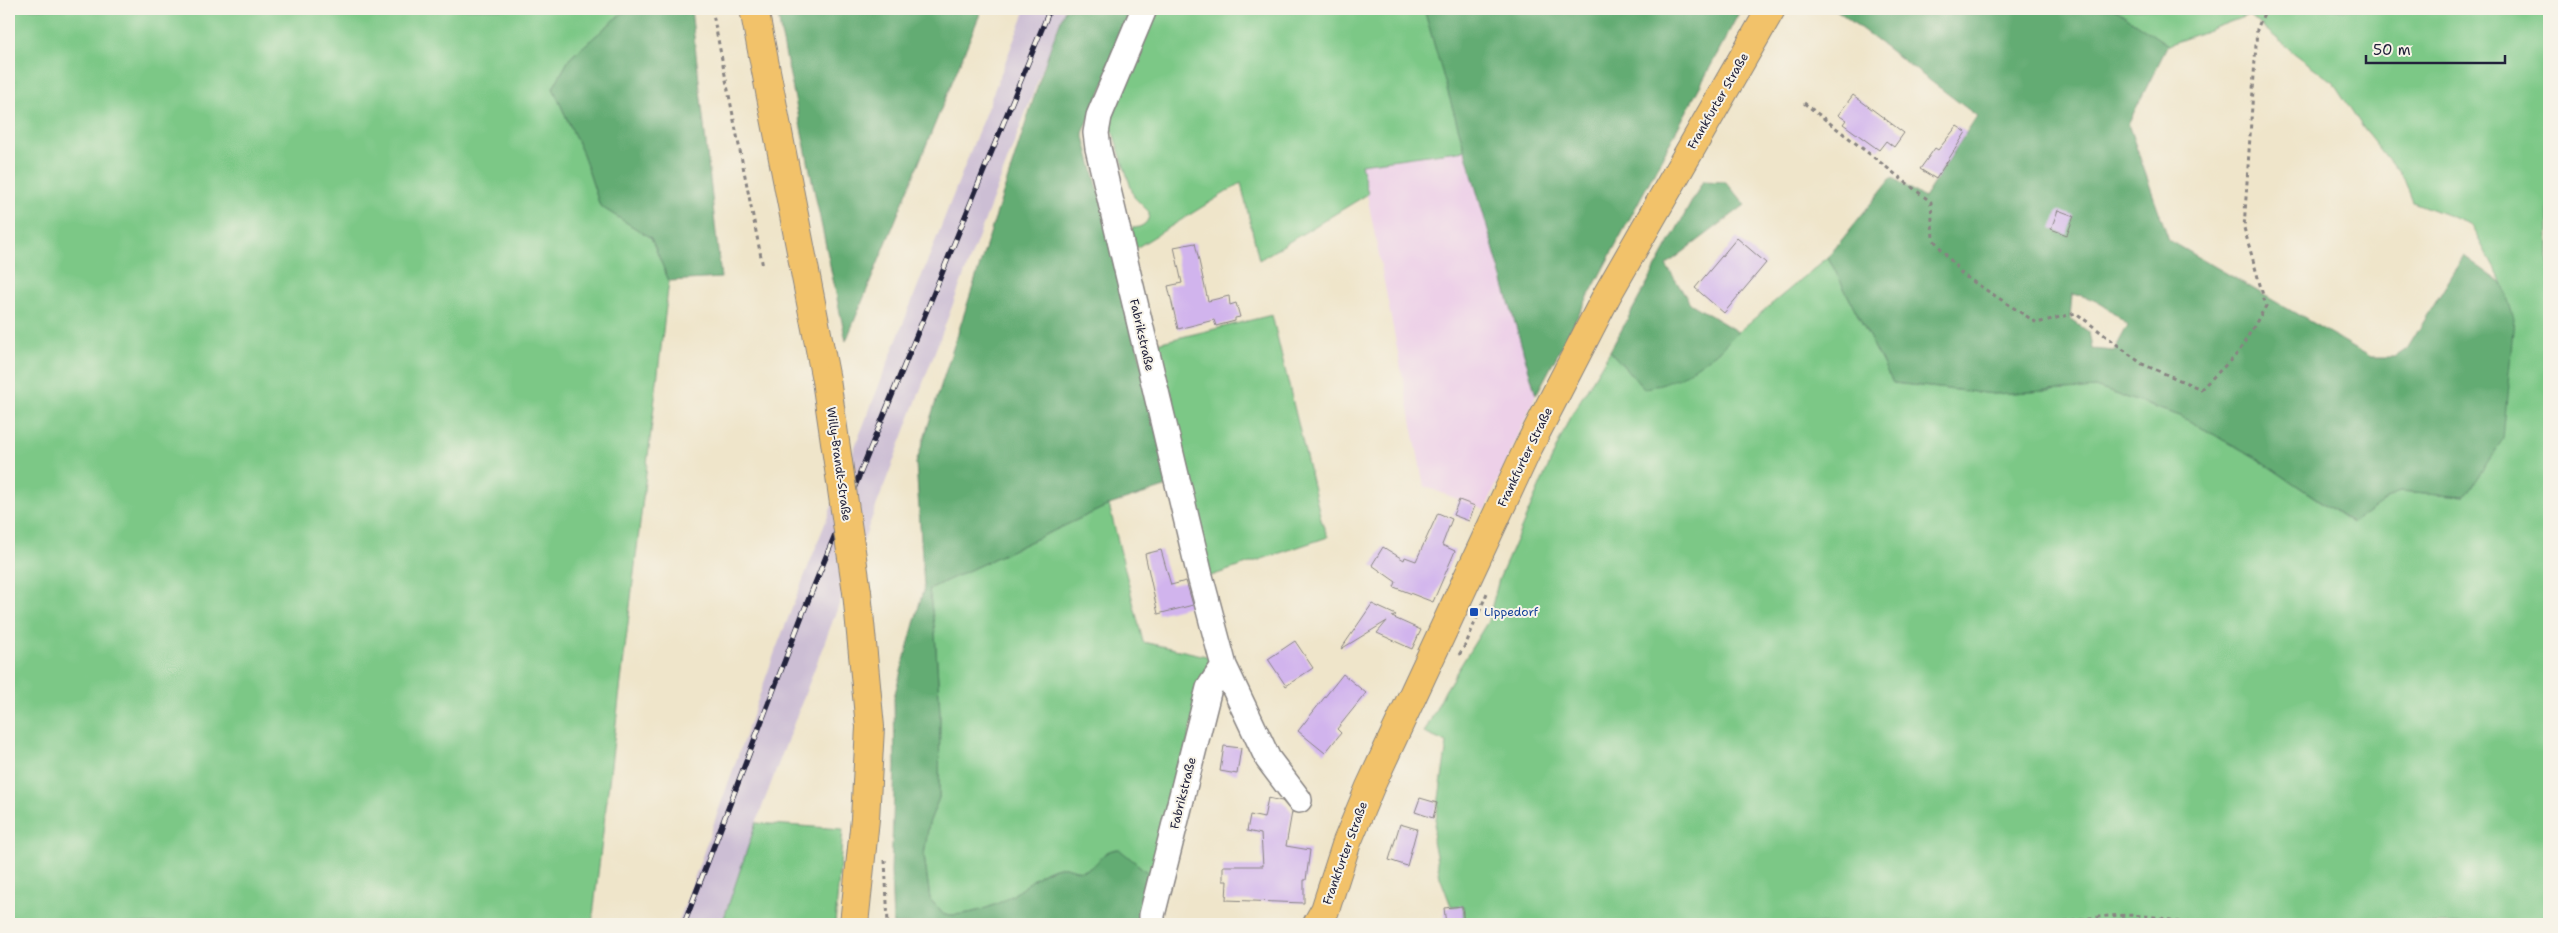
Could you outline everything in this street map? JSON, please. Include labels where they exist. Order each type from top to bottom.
[{"type":"main road","name":"Willy-Brandt-Straße","points":[[754,9],[826,380],[857,592],[870,727],[865,819],[854,924]]},
{"type":"main road","name":"Frankfurter Straße","points":[[1317,924],[1328,902],[1347,842],[1370,787],[1529,446],[1606,295],[1771,9]]},
{"type":"street","name":"Fabrikstraße","points":[[1144,9],[1099,116],[1096,133],[1098,148],[1197,566],[1224,666],[1268,758],[1299,800]]},
{"type":"street","name":"Fabrikstraße","points":[[1152,924],[1152,915],[1209,688],[1224,666]]},
{"type":"path","points":[[712,9],[763,267]]},
{"type":"path","points":[[1804,104],[1931,202],[1933,239],[1963,275],[2037,323],[2076,313],[2142,364],[2202,389],[2238,353],[2266,306],[2244,228],[2258,29],[2266,9]]},
{"type":"path","points":[[1456,658],[1466,644],[1485,602],[1489,586]]},
{"type":"path","points":[[2056,924],[2105,915],[2142,915],[2185,924]]},
{"type":"shaded area","points":[[1026,9],[1065,9],[756,823],[722,924],[678,924],[776,649]]},
{"type":"shaded area","points":[[1465,150],[1536,395],[1485,510],[1424,486],[1361,164]]},
{"type":"green space","points":[[9,9],[627,9],[570,58],[553,88],[583,154],[600,206],[651,238],[669,281],[592,924],[9,924]]},
{"type":"green space","points":[[627,9],[691,9],[721,278],[669,281],[651,238],[600,206],[583,154],[553,88],[570,58]]},
{"type":"green space","points":[[777,9],[982,9],[846,341],[781,33]]},
{"type":"green space","points":[[1065,9],[1136,9],[1083,133],[1110,234],[1171,485],[1109,505],[929,589],[935,633],[940,713],[939,798],[929,823],[924,855],[930,899],[944,915],[971,913],[997,904],[1052,869],[1063,867],[1080,871],[1088,869],[1104,854],[1113,850],[1119,849],[1153,877],[1140,924],[893,924],[891,871],[895,766],[894,697],[924,587],[916,463],[1048,54]]},
{"type":"green space","points":[[1152,9],[1424,9],[1465,150],[1361,164],[1368,194],[1259,260],[1241,183],[1136,248],[1132,228],[1144,224],[1148,219],[1149,212],[1134,197],[1108,117]]},
{"type":"green space","points":[[1424,9],[1741,9],[1536,395],[1438,58]]},
{"type":"green space","points":[[1835,9],[2115,9],[2168,45],[2128,124],[2169,240],[2371,357],[2395,357],[2407,349],[2464,256],[2503,284],[2514,319],[2503,439],[2465,496],[2399,491],[2353,523],[2253,456],[2180,416],[2098,388],[1994,394],[1893,383],[1828,257],[1892,177],[1924,198],[1977,116]],"holes":[[[2072,294],[2096,301],[2128,325],[2114,351],[2092,349],[2089,332],[2070,319]]]},
{"type":"green space","points":[[2115,9],[2549,9],[2549,924],[1464,924],[1463,906],[1451,906],[1440,877],[1433,840],[1447,743],[1424,733],[1445,691],[1488,621],[1499,579],[1569,419],[1610,351],[1644,389],[1720,350],[1738,332],[1828,257],[1893,383],[1994,394],[2098,388],[2180,416],[2253,456],[2352,523],[2399,491],[2465,496],[2503,284],[2470,224],[2413,202],[2404,179],[2364,129],[2333,82],[2294,53],[2249,15],[2168,45]]},
{"type":"green space","points":[[1703,181],[1726,182],[1745,205],[1666,265],[1690,303],[1738,332],[1720,350],[1680,378],[1644,389],[1610,351]]},
{"type":"green space","points":[[1272,315],[1322,523],[1328,537],[1208,577],[1157,343]]},
{"type":"green space","points":[[1109,505],[1143,642],[1211,657],[1206,669],[1153,877],[1118,849],[1112,850],[1104,854],[1088,869],[1077,870],[1058,867],[1034,879],[1005,900],[971,913],[944,915],[930,899],[924,855],[929,823],[939,798],[940,713],[935,633],[929,589]]},
{"type":"green space","points":[[756,823],[843,829],[835,924],[722,924]]},
{"type":"building","points":[[1853,95],[1904,133],[1894,147],[1886,141],[1879,150],[1843,124],[1846,120],[1838,115]]},
{"type":"building","points":[[1957,126],[1966,132],[1936,179],[1920,169],[1935,148],[1938,150]]},
{"type":"building","points":[[2058,210],[2074,216],[2067,235],[2051,229]]},
{"type":"building","points":[[1737,238],[1766,263],[1724,313],[1695,288]]},
{"type":"building","points":[[1195,243],[1208,301],[1229,296],[1230,305],[1236,303],[1240,317],[1235,318],[1235,321],[1216,326],[1214,320],[1178,329],[1168,286],[1182,283],[1174,247]]},
{"type":"building","points":[[1459,500],[1475,506],[1469,521],[1453,515]]},
{"type":"building","points":[[1438,513],[1452,519],[1442,545],[1455,551],[1433,602],[1394,587],[1396,582],[1372,565],[1383,547],[1404,560],[1405,557],[1416,561]]},
{"type":"building","points":[[1161,550],[1171,585],[1186,581],[1193,605],[1158,614],[1145,554]]},
{"type":"building","points":[[1372,604],[1396,615],[1392,617],[1421,630],[1412,649],[1377,633],[1387,621],[1341,649]]},
{"type":"building","points":[[1295,641],[1313,668],[1286,686],[1268,659]]},
{"type":"building","points":[[1343,674],[1366,693],[1337,729],[1341,733],[1325,753],[1298,731]]},
{"type":"building","points":[[1224,746],[1241,748],[1237,774],[1220,771]]},
{"type":"building","points":[[1268,798],[1282,801],[1292,812],[1286,846],[1310,850],[1306,880],[1304,880],[1304,903],[1226,900],[1227,881],[1223,881],[1223,866],[1263,866],[1261,834],[1247,831],[1250,815],[1264,818]]},
{"type":"building","points":[[1420,798],[1437,803],[1433,818],[1415,812]]},
{"type":"building","points":[[1400,824],[1417,829],[1407,866],[1389,860]]},
{"type":"building","points":[[1462,906],[1464,924],[1446,924],[1444,908]]},
{"type":"railway","points":[[684,924],[803,613],[1050,9]]},
{"type":"place","name":"Lippedorf","points":[[1474,612]]}]
